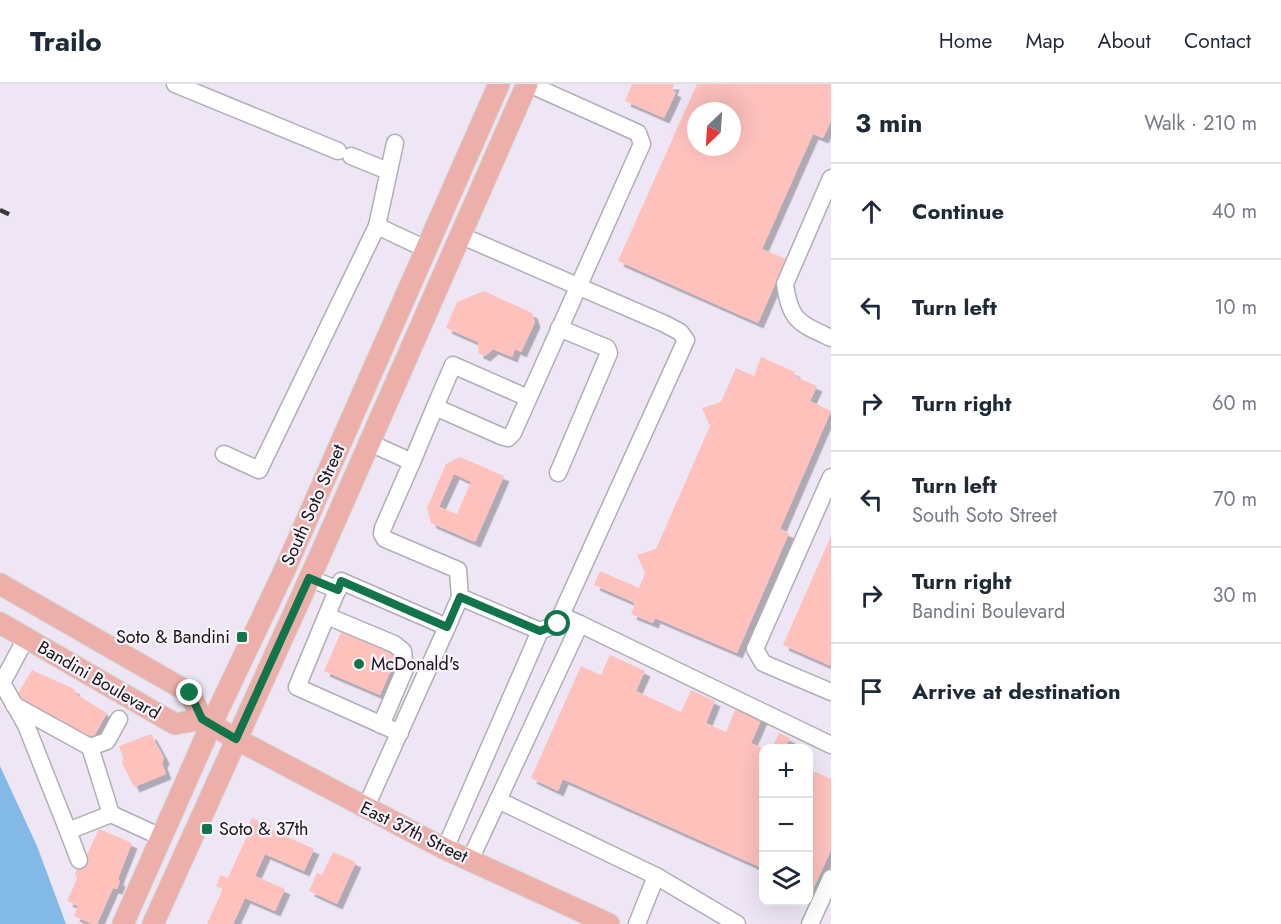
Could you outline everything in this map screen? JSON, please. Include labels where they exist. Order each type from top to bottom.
[{"type":"main road","name":"South Soto Street","points":[[153,924],[218,729],[286,567],[499,84]]},
{"type":"main road","name":"South Soto Street","points":[[123,924],[161,837],[218,729],[309,578],[528,84]]},
{"type":"main road","points":[[436,224],[462,236]]},
{"type":"main road","name":"Bandini Boulevard","points":[[0,584],[190,693],[218,729]]},
{"type":"main road","name":"Bandini Boulevard","points":[[0,623],[175,724],[218,729]]},
{"type":"main road","name":"East 37th Street","points":[[218,729],[444,849],[609,924]]},
{"type":"lane","points":[[175,84],[388,171]]},
{"type":"lane","points":[[435,407],[508,438],[513,433],[642,144],[638,133],[528,84]]},
{"type":"lane","points":[[224,454],[259,470],[377,226],[394,143]]},
{"type":"lane","points":[[831,178],[785,284],[787,302],[799,323],[831,338]]},
{"type":"lane","points":[[377,226],[426,249]]},
{"type":"lane","points":[[460,597],[540,631],[558,624],[686,340],[680,333],[665,324],[462,236]]},
{"type":"lane","points":[[558,472],[609,353],[607,348],[559,328]]},
{"type":"lane","points":[[365,809],[460,597],[458,570],[385,539],[382,534],[453,365],[528,398]]},
{"type":"lane","points":[[370,442],[412,462]]},
{"type":"lane","points":[[831,477],[755,649],[763,663],[831,692]]},
{"type":"lane","points":[[309,578],[338,590]]},
{"type":"lane","points":[[399,733],[297,687],[341,581],[447,627]]},
{"type":"lane","points":[[327,616],[394,644],[403,651],[405,669],[381,724]]},
{"type":"lane","points":[[562,616],[831,745]]},
{"type":"lane","points":[[470,860],[580,624]]},
{"type":"lane","points":[[444,849],[540,631]]},
{"type":"lane","points":[[26,638],[2,683],[26,725],[79,860]]},
{"type":"lane","points":[[14,705],[90,747],[111,814]]},
{"type":"lane","points":[[90,747],[107,741],[119,719]]},
{"type":"lane","points":[[498,800],[656,876],[737,924]]},
{"type":"lane","points":[[68,831],[111,814],[161,837]]},
{"type":"lane","points":[[637,924],[656,876]]},
{"type":"lane","points":[[810,924],[831,878]]},
{"type":"shaded area","points":[[0,84],[831,84],[831,924],[0,924]]},
{"type":"water","points":[[0,766],[37,846],[66,924],[0,924]]},
{"type":"building","points":[[632,84],[674,84],[672,90],[676,92],[664,118],[625,101]]},
{"type":"building","points":[[697,84],[831,84],[831,121],[823,138],[813,134],[762,249],[786,259],[758,323],[618,261],[687,106],[687,156],[741,156],[741,102],[689,102]]},
{"type":"building","points":[[484,291],[532,313],[535,322],[521,352],[515,349],[512,357],[493,349],[485,356],[478,353],[478,342],[446,328],[457,302]]},
{"type":"building","points":[[761,357],[795,372],[794,376],[817,386],[810,401],[831,411],[780,529],[789,533],[737,653],[655,618],[653,623],[631,614],[635,605],[633,602],[594,585],[600,571],[639,588],[645,573],[637,555],[656,549],[710,426],[702,408],[721,402],[736,368],[754,376]]},
{"type":"building","points":[[460,457],[504,476],[475,542],[431,523],[427,508],[446,464]],"holes":[[[454,474],[471,482],[457,514],[439,507]]]},
{"type":"building","points":[[831,536],[831,666],[783,645]]},
{"type":"building","name":"McDonald's","points":[[342,630],[399,652],[380,695],[324,671]]},
{"type":"building","points":[[610,655],[645,671],[636,691],[681,712],[691,690],[715,701],[706,723],[726,732],[737,705],[763,716],[751,743],[759,747],[759,867],[563,779],[558,791],[531,778],[581,666],[601,675]]},
{"type":"building","points":[[32,670],[74,689],[77,695],[107,713],[93,738],[61,723],[17,695]]},
{"type":"building","points":[[779,733],[790,738],[787,744],[774,744]]},
{"type":"building","points":[[151,734],[164,758],[162,763],[166,774],[134,787],[122,763],[123,757],[119,746]]},
{"type":"building","points":[[813,771],[831,779],[831,850],[813,889]]},
{"type":"building","points":[[252,818],[314,849],[304,871],[265,854],[255,876],[285,889],[275,911],[245,898],[233,924],[207,924],[223,889],[216,886],[221,875],[228,878],[252,825],[249,823]]},
{"type":"building","points":[[99,829],[132,843],[119,876],[117,889],[113,888],[97,924],[92,924],[74,916],[78,906],[67,901],[77,879],[75,874],[80,863],[84,861]]},
{"type":"building","points":[[333,852],[356,862],[337,904],[309,891],[317,873],[322,875]]},
{"type":"railway","points":[[0,210],[15,217]]},
{"type":"place","name":"Soto & Bandini","points":[[242,637]]},
{"type":"place","name":"McDonald's","points":[[359,664]]},
{"type":"place","name":"Soto & 37th","points":[[207,829]]},
{"type":"route","points":[[190,693],[202,719],[236,739],[309,578],[338,590],[341,581],[447,627],[460,597],[540,631],[558,624]]}]
